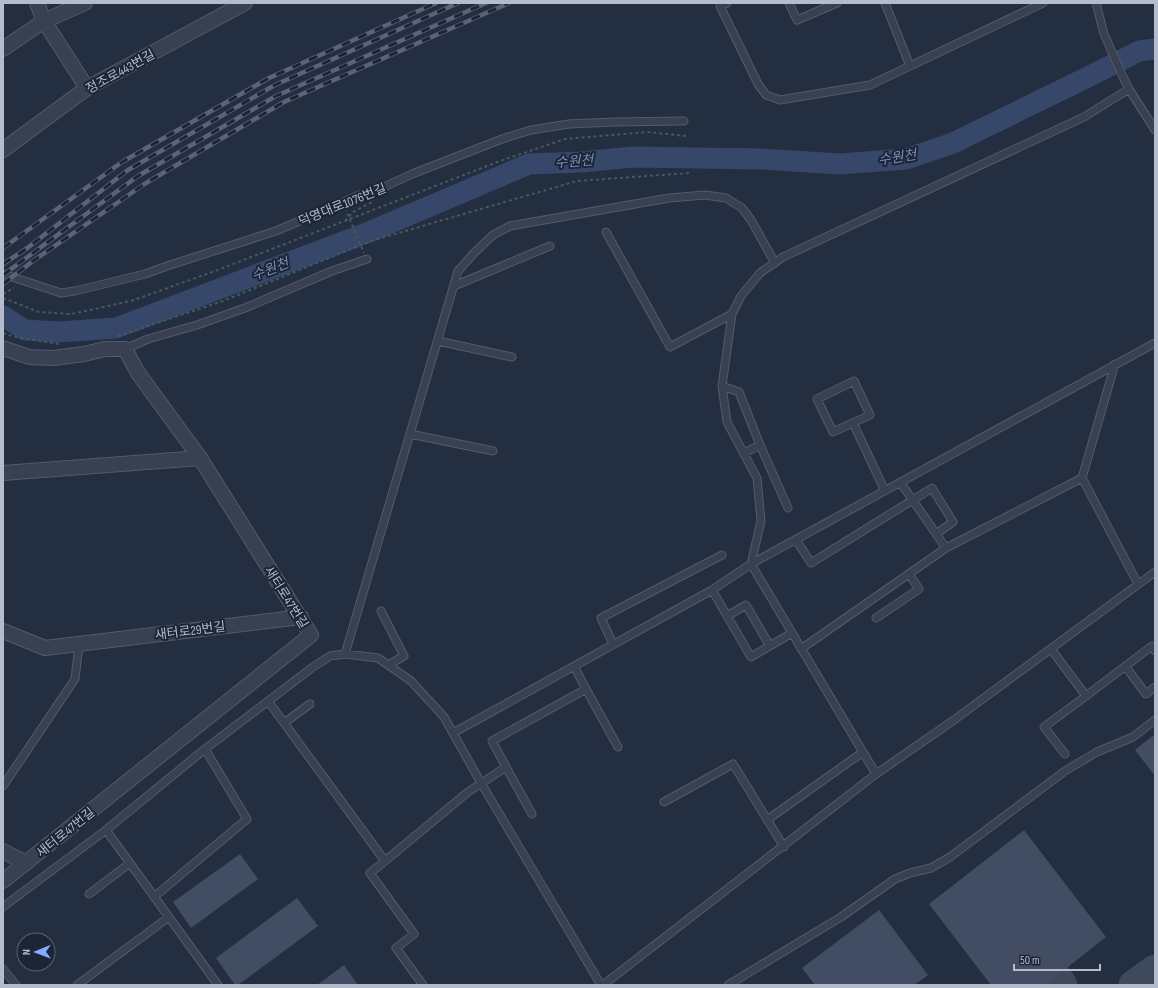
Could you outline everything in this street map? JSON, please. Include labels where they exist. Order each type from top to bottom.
[{"type":"street","points":[[37,3],[44,21],[88,88]]},
{"type":"street","points":[[3,49],[44,21],[86,3]]},
{"type":"street","name":"정조로443번길","points":[[3,150],[88,88],[245,3]]},
{"type":"street","points":[[3,348],[29,356],[53,358],[84,354],[105,349],[125,349]]},
{"type":"street","name":"새터로47번길","points":[[3,881],[311,635],[200,458],[138,373],[125,349]]},
{"type":"street","points":[[3,473],[200,458]]},
{"type":"street","name":"새터로29번길","points":[[3,631],[45,648],[301,617]]},
{"type":"street","name":"새터로47번길","points":[[3,850],[26,863]]},
{"type":"lane","points":[[727,3],[720,6],[758,84],[766,95],[780,100],[870,85],[1043,3]]},
{"type":"lane","points":[[789,3],[797,20],[837,3]]},
{"type":"lane","points":[[885,3],[910,66]]},
{"type":"lane","points":[[1096,3],[1104,34],[1123,77],[1155,130]]},
{"type":"lane","points":[[876,774],[751,564],[761,520],[757,478],[727,422],[722,386],[732,314],[740,296],[760,273],[783,257],[1084,117],[1129,89]]},
{"type":"lane","name":"덕영대로1076번길","points":[[3,274],[61,293],[82,289],[144,274],[276,231],[362,194],[382,188],[412,174],[502,139],[531,130],[569,124],[684,121]]},
{"type":"lane","points":[[345,654],[458,271],[493,235],[510,226],[669,198],[705,195],[726,198],[742,208],[751,220],[775,263]]},
{"type":"lane","points":[[606,232],[670,347],[732,314]]},
{"type":"lane","points":[[454,286],[550,246]]},
{"type":"lane","points":[[125,349],[148,339],[197,325],[245,308],[366,256]]},
{"type":"lane","points":[[438,341],[512,357]]},
{"type":"lane","points":[[453,733],[712,590],[751,564],[1155,343]]},
{"type":"lane","points":[[1115,364],[1082,478],[1138,584]]},
{"type":"lane","points":[[854,381],[870,414],[853,423],[833,432],[817,399],[854,381]]},
{"type":"lane","points":[[722,386],[739,392],[760,445],[788,508]]},
{"type":"lane","points":[[853,423],[885,491]]},
{"type":"lane","points":[[410,434],[493,451]]},
{"type":"lane","points":[[744,453],[760,445]]},
{"type":"lane","points":[[801,649],[946,548],[1082,478]]},
{"type":"lane","points":[[900,482],[946,548]]},
{"type":"lane","points":[[796,540],[811,563],[932,488],[953,522],[936,534]]},
{"type":"lane","points":[[613,644],[601,618],[722,555]]},
{"type":"lane","points":[[3,907],[106,830],[268,701],[330,656],[345,654],[378,658],[411,681],[444,717],[480,783],[602,985],[784,847],[876,774],[954,720],[1155,572]]},
{"type":"lane","points":[[876,618],[919,589],[910,574]]},
{"type":"lane","points":[[712,590],[751,657],[792,633]]},
{"type":"lane","points":[[727,616],[746,605],[770,646]]},
{"type":"lane","points":[[382,611],[404,656],[388,665]]},
{"type":"lane","points":[[3,786],[75,679],[79,644]]},
{"type":"lane","points":[[1064,754],[1044,727],[1152,646],[1155,651]]},
{"type":"lane","points":[[1051,649],[1086,696]]},
{"type":"lane","points":[[574,666],[618,746]]},
{"type":"lane","points":[[1125,666],[1146,694],[1155,687]]},
{"type":"lane","points":[[532,814],[492,741],[586,689]]},
{"type":"lane","points":[[268,701],[385,861]]},
{"type":"lane","points":[[284,723],[310,704]]},
{"type":"lane","points":[[728,985],[841,917],[895,879],[910,873],[931,868],[950,857],[1065,771],[1097,752],[1132,737],[1155,720]]},
{"type":"lane","points":[[154,897],[247,819],[205,750]]},
{"type":"lane","points":[[767,820],[863,752]]},
{"type":"lane","points":[[664,802],[734,764],[784,847]]},
{"type":"lane","points":[[423,985],[396,948],[414,934],[370,873],[480,783],[506,767]]},
{"type":"lane","points":[[106,830],[218,985]]},
{"type":"lane","points":[[89,894],[130,863]]},
{"type":"lane","points":[[77,985],[169,917]]},
{"type":"lane","points":[[3,969],[16,985]]},
{"type":"path","points":[[3,298],[39,312],[71,314],[134,300],[215,272],[500,161],[565,139],[648,132],[686,136]]},
{"type":"path","points":[[344,222],[353,212],[378,198],[381,194],[382,188]]},
{"type":"path","points":[[345,208],[366,256]]},
{"type":"building","points":[[1155,734],[1155,776],[1135,750]]},
{"type":"building","points":[[1024,830],[1106,937],[1045,985],[991,985],[929,904]]},
{"type":"building","points":[[240,854],[258,879],[191,928],[173,902]]},
{"type":"building","points":[[297,898],[318,926],[238,985],[235,985],[216,958]]},
{"type":"building","points":[[879,910],[928,975],[914,985],[815,985],[802,968]]},
{"type":"building","points":[[344,965],[358,985],[317,985]]},
{"type":"waterway","name":"수원천","points":[[3,316],[25,330],[58,332],[116,328],[369,232],[529,164],[581,162],[633,157],[761,159],[840,164],[906,159],[953,143],[1139,51],[1155,49]]},
{"type":"taxiway","points":[[1134,985],[1155,970]]},
{"type":"taxiway","points":[[1057,978],[1062,985]]},
{"type":"railway","points":[[3,248],[122,162],[269,78],[436,3]]},
{"type":"railway","points":[[3,264],[26,249],[128,170],[275,85],[458,3]]},
{"type":"railway","points":[[3,275],[138,176],[276,96],[486,3]]},
{"type":"railway","points":[[3,284],[33,261],[146,183],[284,102],[509,3]]}]
